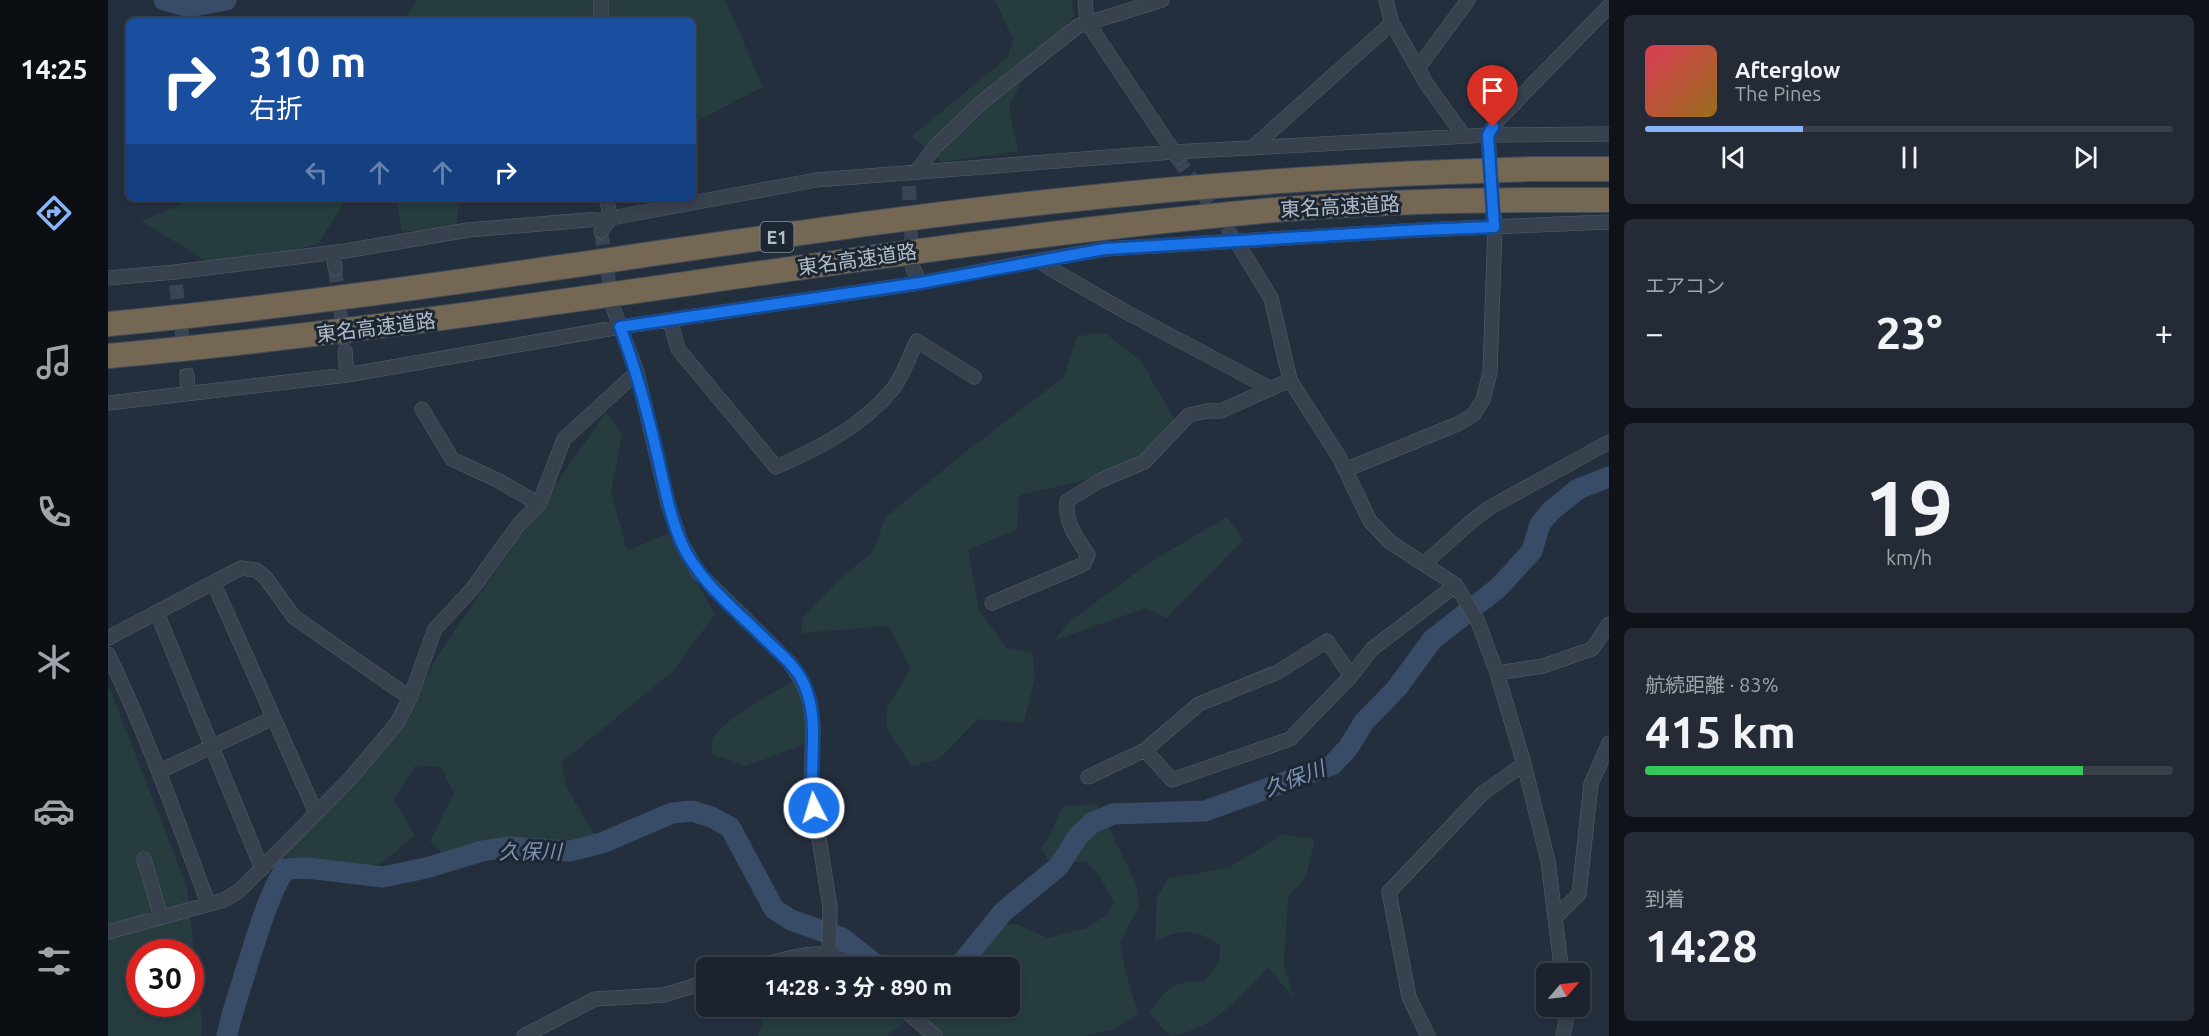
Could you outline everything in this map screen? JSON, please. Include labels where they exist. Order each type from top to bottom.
[{"type":"highway","name":"東名高速道路","points":[[108,324],[328,300],[1054,201],[1298,179],[1532,169],[1609,169]]},
{"type":"highway","name":"東名高速道路","points":[[108,356],[240,344],[443,319],[1056,232],[1266,210],[1446,201],[1609,200]]},
{"type":"street","points":[[601,0],[601,18]]},
{"type":"street","points":[[1085,0],[1087,22],[1175,155]]},
{"type":"street","points":[[911,177],[936,146],[982,102],[1078,26],[1162,0]]},
{"type":"street","points":[[1386,0],[1392,23],[1426,82],[1464,136]]},
{"type":"street","points":[[1418,68],[1468,0]]},
{"type":"street","points":[[1345,470],[1460,423],[1474,414],[1483,400],[1490,372],[1494,227],[1488,135],[1498,120],[1609,6]]},
{"type":"street","points":[[1252,148],[1392,23]]},
{"type":"street","points":[[108,278],[175,279],[468,230],[611,218],[816,180],[911,177],[1252,148],[1488,135],[1609,134]]},
{"type":"street","points":[[607,201],[611,218]]},
{"type":"street","points":[[601,231],[611,218]]},
{"type":"street","points":[[108,403],[347,375],[620,327],[920,283],[1105,249],[1609,222]]},
{"type":"street","points":[[1236,241],[1271,298],[1290,380],[1339,457],[1370,521],[1390,543],[1456,585],[1478,622],[1497,674],[1524,764],[1548,861],[1561,963]]},
{"type":"street","points":[[333,253],[334,268]]},
{"type":"street","points":[[1039,260],[1126,312],[1271,389]]},
{"type":"street","points":[[913,268],[920,283]]},
{"type":"street","points":[[614,310],[637,372],[668,504],[681,542],[698,572],[789,662],[802,681],[810,702],[813,726],[811,788],[830,907],[829,953]]},
{"type":"street","points":[[670,320],[678,349],[776,467],[810,452],[862,420],[893,389],[917,341],[974,377]]},
{"type":"street","points":[[345,351],[347,375]]},
{"type":"street","points":[[108,932],[224,900],[239,891],[349,780],[397,723],[410,698],[435,629],[473,588],[519,524],[539,504],[564,439],[637,372]]},
{"type":"street","points":[[187,376],[188,393]]},
{"type":"street","points":[[992,603],[1084,564],[1088,555],[1071,530],[1066,512],[1067,501],[1099,481],[1144,462],[1189,415],[1221,411],[1290,380]]},
{"type":"street","points":[[422,409],[452,459],[539,504]]},
{"type":"street","points":[[1424,564],[1489,508],[1609,442]]},
{"type":"street","points":[[108,639],[241,568],[256,570],[265,577],[294,617],[410,698]]},
{"type":"street","points":[[214,584],[316,813]]},
{"type":"street","points":[[1145,750],[1172,780],[1290,739],[1350,676],[1372,649],[1456,585]]},
{"type":"street","points":[[157,613],[210,747],[262,869]]},
{"type":"street","points":[[1497,674],[1543,666],[1592,649],[1609,624]]},
{"type":"street","points":[[1088,777],[1145,750],[1199,704],[1278,672],[1327,641],[1350,676]]},
{"type":"street","points":[[108,654],[132,703],[160,771],[208,903]]},
{"type":"street","points":[[160,771],[273,718]]},
{"type":"street","points":[[1556,917],[1579,894],[1590,784],[1609,743]]},
{"type":"street","points":[[1428,1036],[1409,998],[1389,892],[1483,793],[1524,764]]},
{"type":"street","points":[[144,859],[161,917]]},
{"type":"street","points":[[802,957],[829,953],[838,957]]},
{"type":"street","points":[[524,1036],[596,999],[664,995],[696,985]]},
{"type":"street","points":[[913,1017],[935,1036]]},
{"type":"street","points":[[1563,1036],[1566,1017]]},
{"type":"green space","points":[[417,0],[725,0],[763,87],[696,121],[696,18],[405,18]]},
{"type":"green space","points":[[995,0],[1072,0],[1074,16],[1023,78],[1009,107],[1018,151],[942,162],[912,136],[1008,57],[1013,39]]},
{"type":"green space","points":[[189,201],[345,201],[318,244],[216,267],[141,221]]},
{"type":"green space","points":[[397,201],[460,201],[455,232],[402,231]]},
{"type":"green space","points":[[1105,333],[1141,361],[1175,421],[1158,458],[1114,474],[1019,495],[1017,529],[968,550],[979,610],[1006,648],[1032,652],[1035,678],[1024,722],[978,719],[939,759],[911,766],[887,729],[887,708],[911,668],[888,626],[801,633],[803,618],[838,581],[874,550],[885,518],[964,453],[1064,377],[1077,336]]},
{"type":"green space","points":[[606,412],[622,435],[611,492],[627,551],[668,533],[715,614],[673,671],[561,763],[567,789],[595,835],[583,848],[446,857],[430,841],[454,794],[441,767],[415,766],[394,800],[415,835],[382,863],[327,876],[284,855],[414,702],[437,656]]},
{"type":"green space","points":[[1227,517],[1243,540],[1167,618],[1146,608],[1055,640],[1070,621],[1155,559]]},
{"type":"green space","points":[[797,679],[810,702],[807,743],[745,766],[712,754],[713,739],[727,723]]},
{"type":"green space","points":[[108,684],[187,887],[193,939],[126,939],[126,1017],[201,1017],[201,1036],[108,1036]]},
{"type":"green space","points":[[1097,804],[1137,886],[1139,908],[1120,944],[1138,1015],[1111,1030],[1083,1036],[943,1036],[913,1017],[1020,1017],[1020,957],[977,957],[1004,925],[1017,924],[1047,938],[1087,928],[1107,915],[1114,903],[1100,877],[1086,862],[1050,862],[1040,848],[1049,837],[1063,806]]},
{"type":"green space","points":[[1281,835],[1315,839],[1306,876],[1288,898],[1284,963],[1293,997],[1268,968],[1224,1011],[1199,1027],[1170,1036],[1149,1013],[1171,987],[1177,984],[1205,981],[1217,965],[1220,945],[1189,932],[1155,940],[1157,897],[1168,879],[1230,867]]},
{"type":"green space","points":[[842,947],[863,957],[818,957]]},
{"type":"green space","points":[[765,1017],[910,1017],[887,1036],[758,1036]]},
{"type":"waterway","points":[[164,0],[189,7],[226,0]]},
{"type":"waterway","name":"久保川","points":[[966,957],[1003,912],[1059,866],[1078,836],[1092,823],[1113,814],[1205,811],[1332,765],[1348,748],[1364,722],[1397,688],[1432,640],[1498,588],[1532,551],[1540,524],[1551,511],[1578,489],[1609,477]]},
{"type":"waterway","name":"久保川","points":[[227,1036],[262,920],[285,869],[307,868],[383,877],[426,868],[482,851],[507,847],[570,851],[602,843],[672,813],[692,811],[711,817],[730,827],[774,909],[791,920],[842,938],[866,957]]},
{"type":"tunnel","points":[[1177,158],[1236,241]]},
{"type":"tunnel","points":[[909,186],[912,257]]},
{"type":"tunnel","points":[[601,231],[612,300]]},
{"type":"tunnel","points":[[335,268],[345,351]]},
{"type":"tunnel","points":[[176,285],[187,376]]},
{"type":"route","points":[[814,808],[811,788],[813,726],[810,702],[802,681],[789,662],[698,572],[681,542],[668,504],[637,372],[620,327],[920,283],[1105,249],[1494,227],[1488,135],[1493,127]]}]
